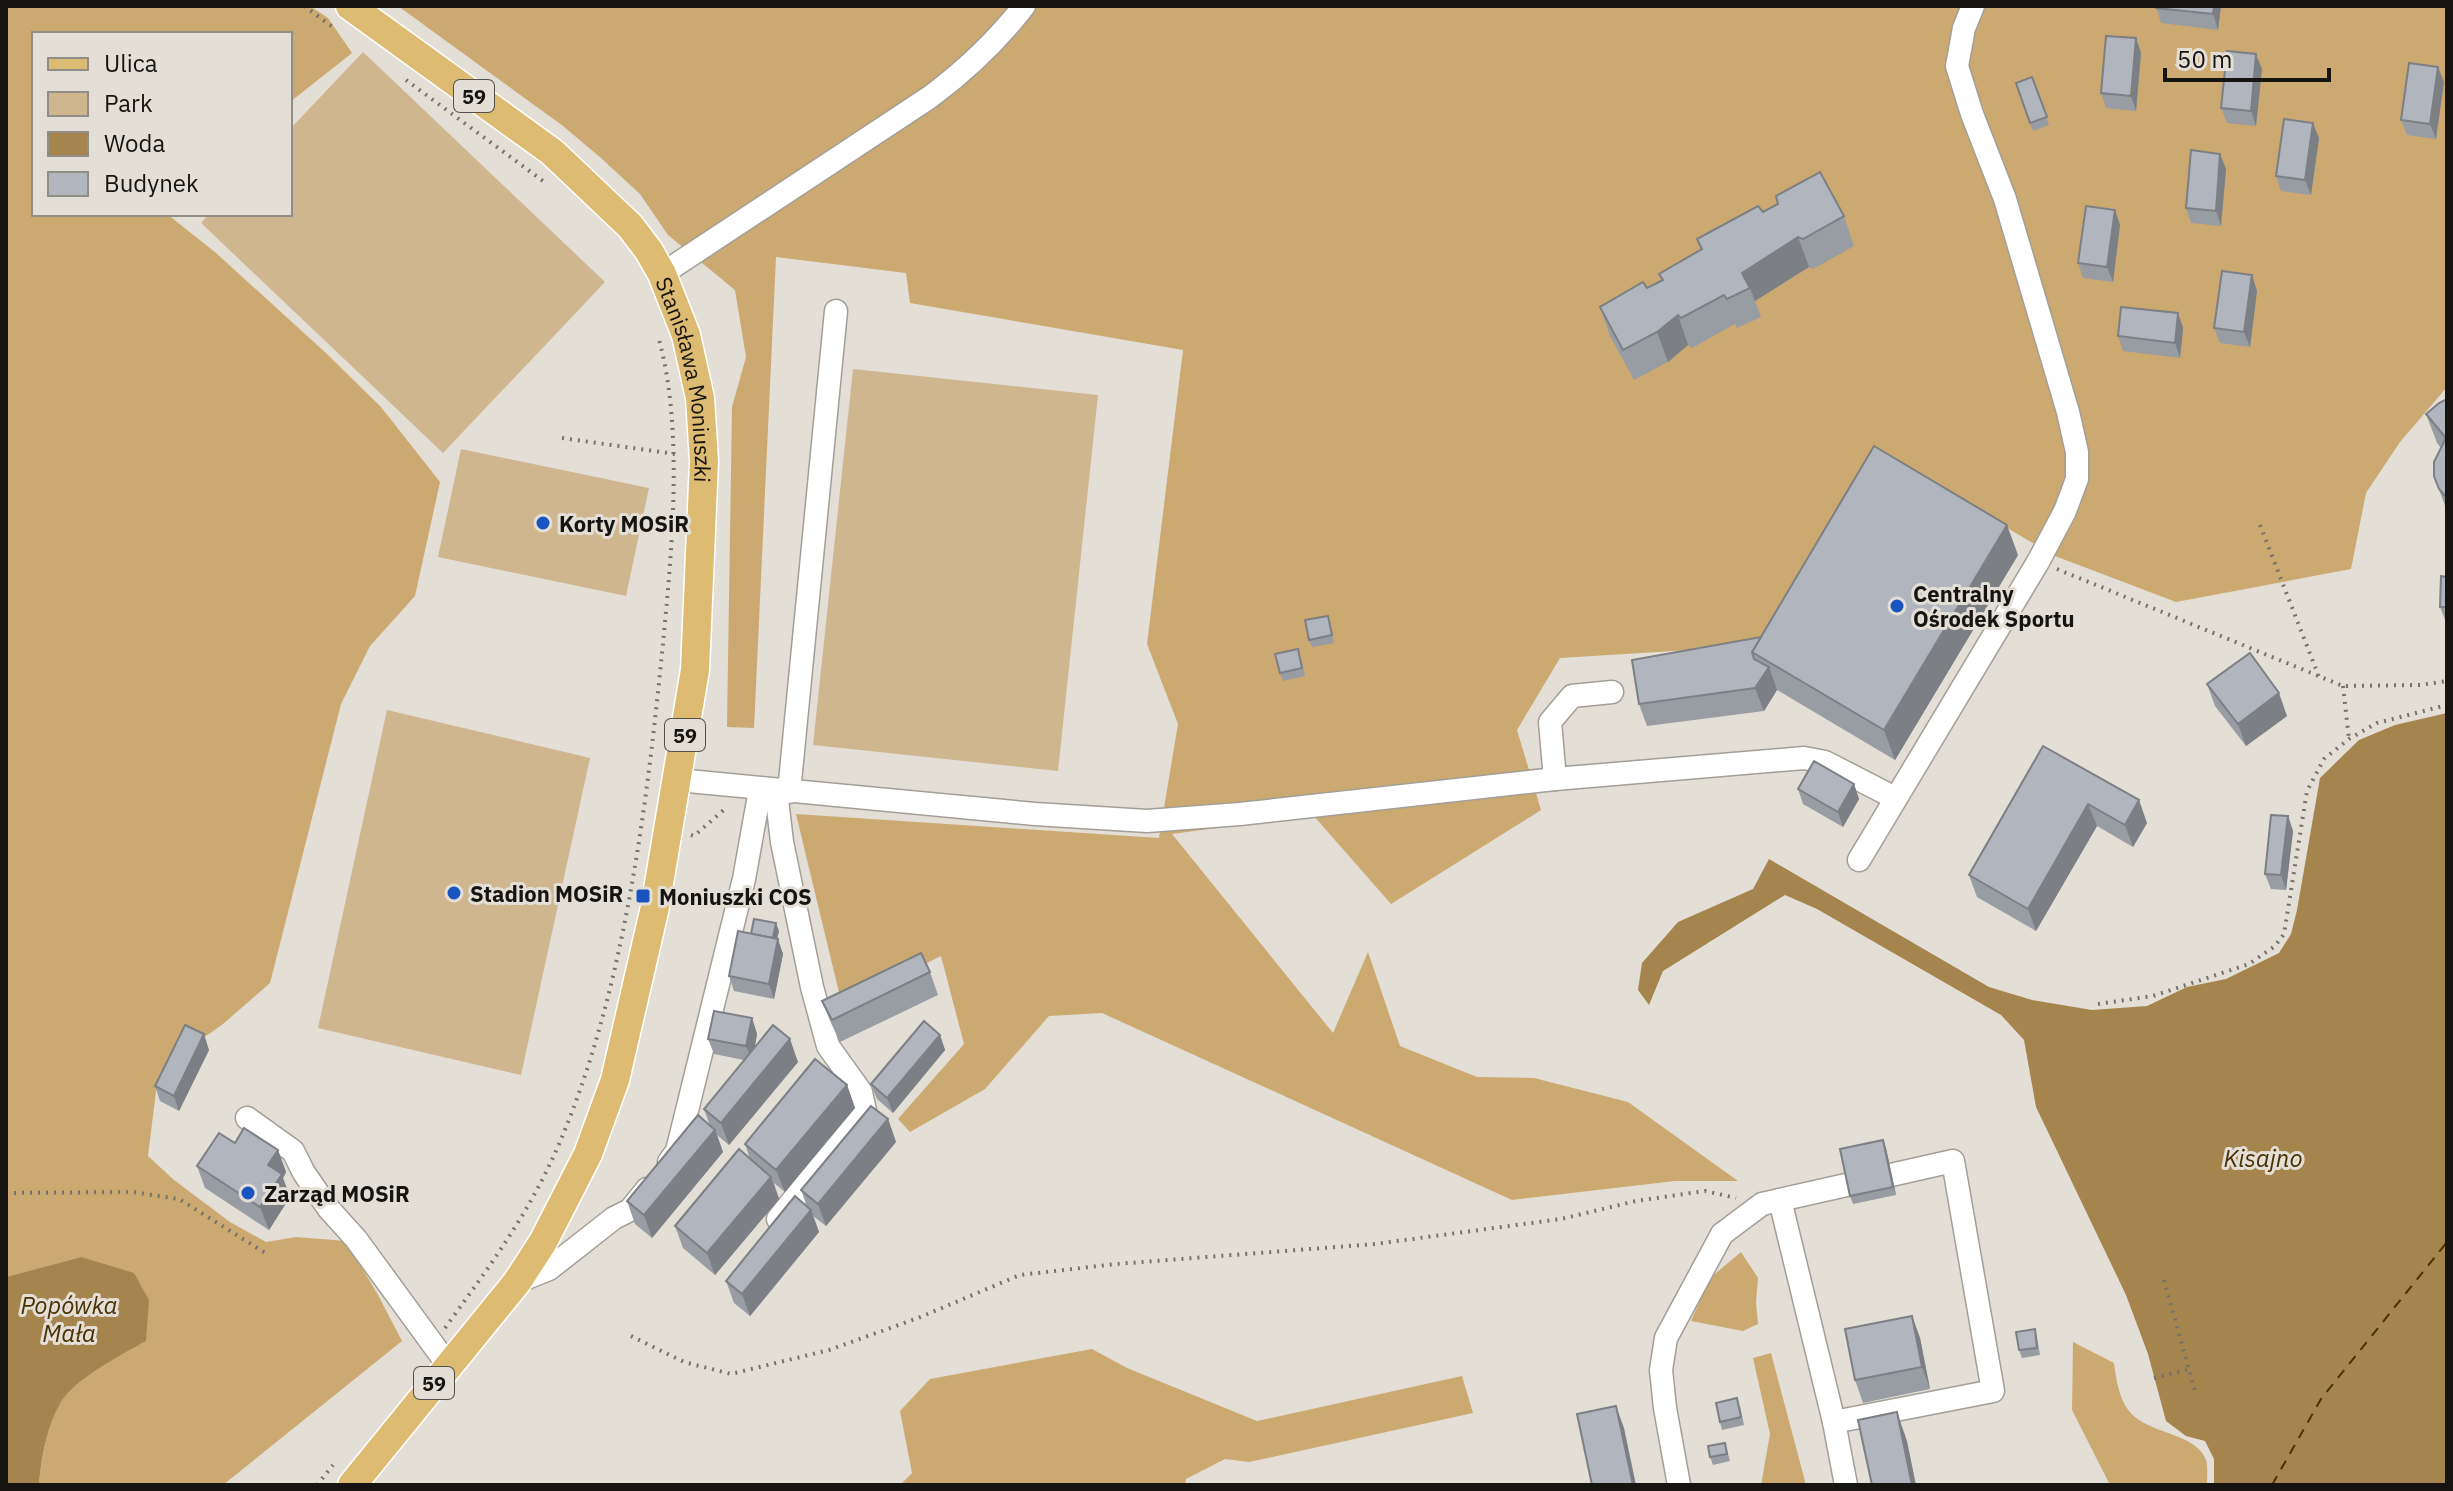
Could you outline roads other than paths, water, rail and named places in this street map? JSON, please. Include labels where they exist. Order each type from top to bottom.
[{"type":"main road","name":"Stanisława Moniuszki","points":[[350,6],[564,162],[630,226],[662,274],[686,335],[700,398],[704,461],[695,670],[678,780],[640,981],[615,1080],[575,1182],[543,1242],[517,1282],[440,1354],[352,1485]]},
{"type":"lane","points":[[662,274],[930,97],[971,66],[1024,6]]},
{"type":"lane","points":[[1859,860],[2038,562],[2065,511],[2077,479],[2077,452],[2068,412],[2005,199],[1957,66],[1964,28],[1973,6]]},
{"type":"lane","points":[[517,1282],[549,1269],[614,1218],[630,1210],[677,1151],[744,879],[775,791],[836,311]]},
{"type":"lane","points":[[1555,779],[1550,722],[1572,696],[1612,692]]},
{"type":"lane","points":[[678,780],[1035,814],[1147,821],[1240,814],[1555,779],[1804,758],[1825,762],[1895,798]]},
{"type":"lane","points":[[765,1235],[865,1111],[861,1092],[828,1046],[785,856],[775,791]]},
{"type":"lane","points":[[247,1118],[293,1151],[329,1209],[356,1239],[440,1354]]},
{"type":"lane","points":[[1679,1485],[1661,1370],[1666,1338],[1722,1234],[1771,1202],[1953,1161],[1993,1391],[1834,1422]]},
{"type":"lane","points":[[1771,1202],[1834,1422],[1846,1485]]},
{"type":"water","name":"Kisajno","points":[[2447,713],[2447,1485],[2214,1485],[2214,1459],[2205,1441],[2186,1436],[2166,1421],[2148,1354],[2126,1295],[2036,1107],[2024,1040],[2001,1015],[1817,909],[1785,895],[1663,971],[1649,1005],[1638,990],[1642,963],[1678,922],[1753,889],[1769,859],[1989,987],[2032,1000],[2092,1010],[2147,1006],[2187,987],[2226,979],[2279,953],[2291,934],[2320,778],[2359,740],[2395,725]]},
{"type":"water","name":"Popówka Mała","points":[[81,1257],[134,1273],[149,1300],[146,1341],[88,1376],[61,1402],[46,1442],[39,1485],[6,1485],[6,1277]]},
{"type":"place","name":"Korty MOSiR","points":[[543,523]]},
{"type":"place","name":"Centralny Ośrodek Sportu","points":[[1897,606]]},
{"type":"place","name":"Stadion MOSiR","points":[[454,893]]},
{"type":"place","name":"Moniuszki COS","points":[[643,896]]},
{"type":"place","name":"Zarząd MOSiR","points":[[248,1193]]}]
